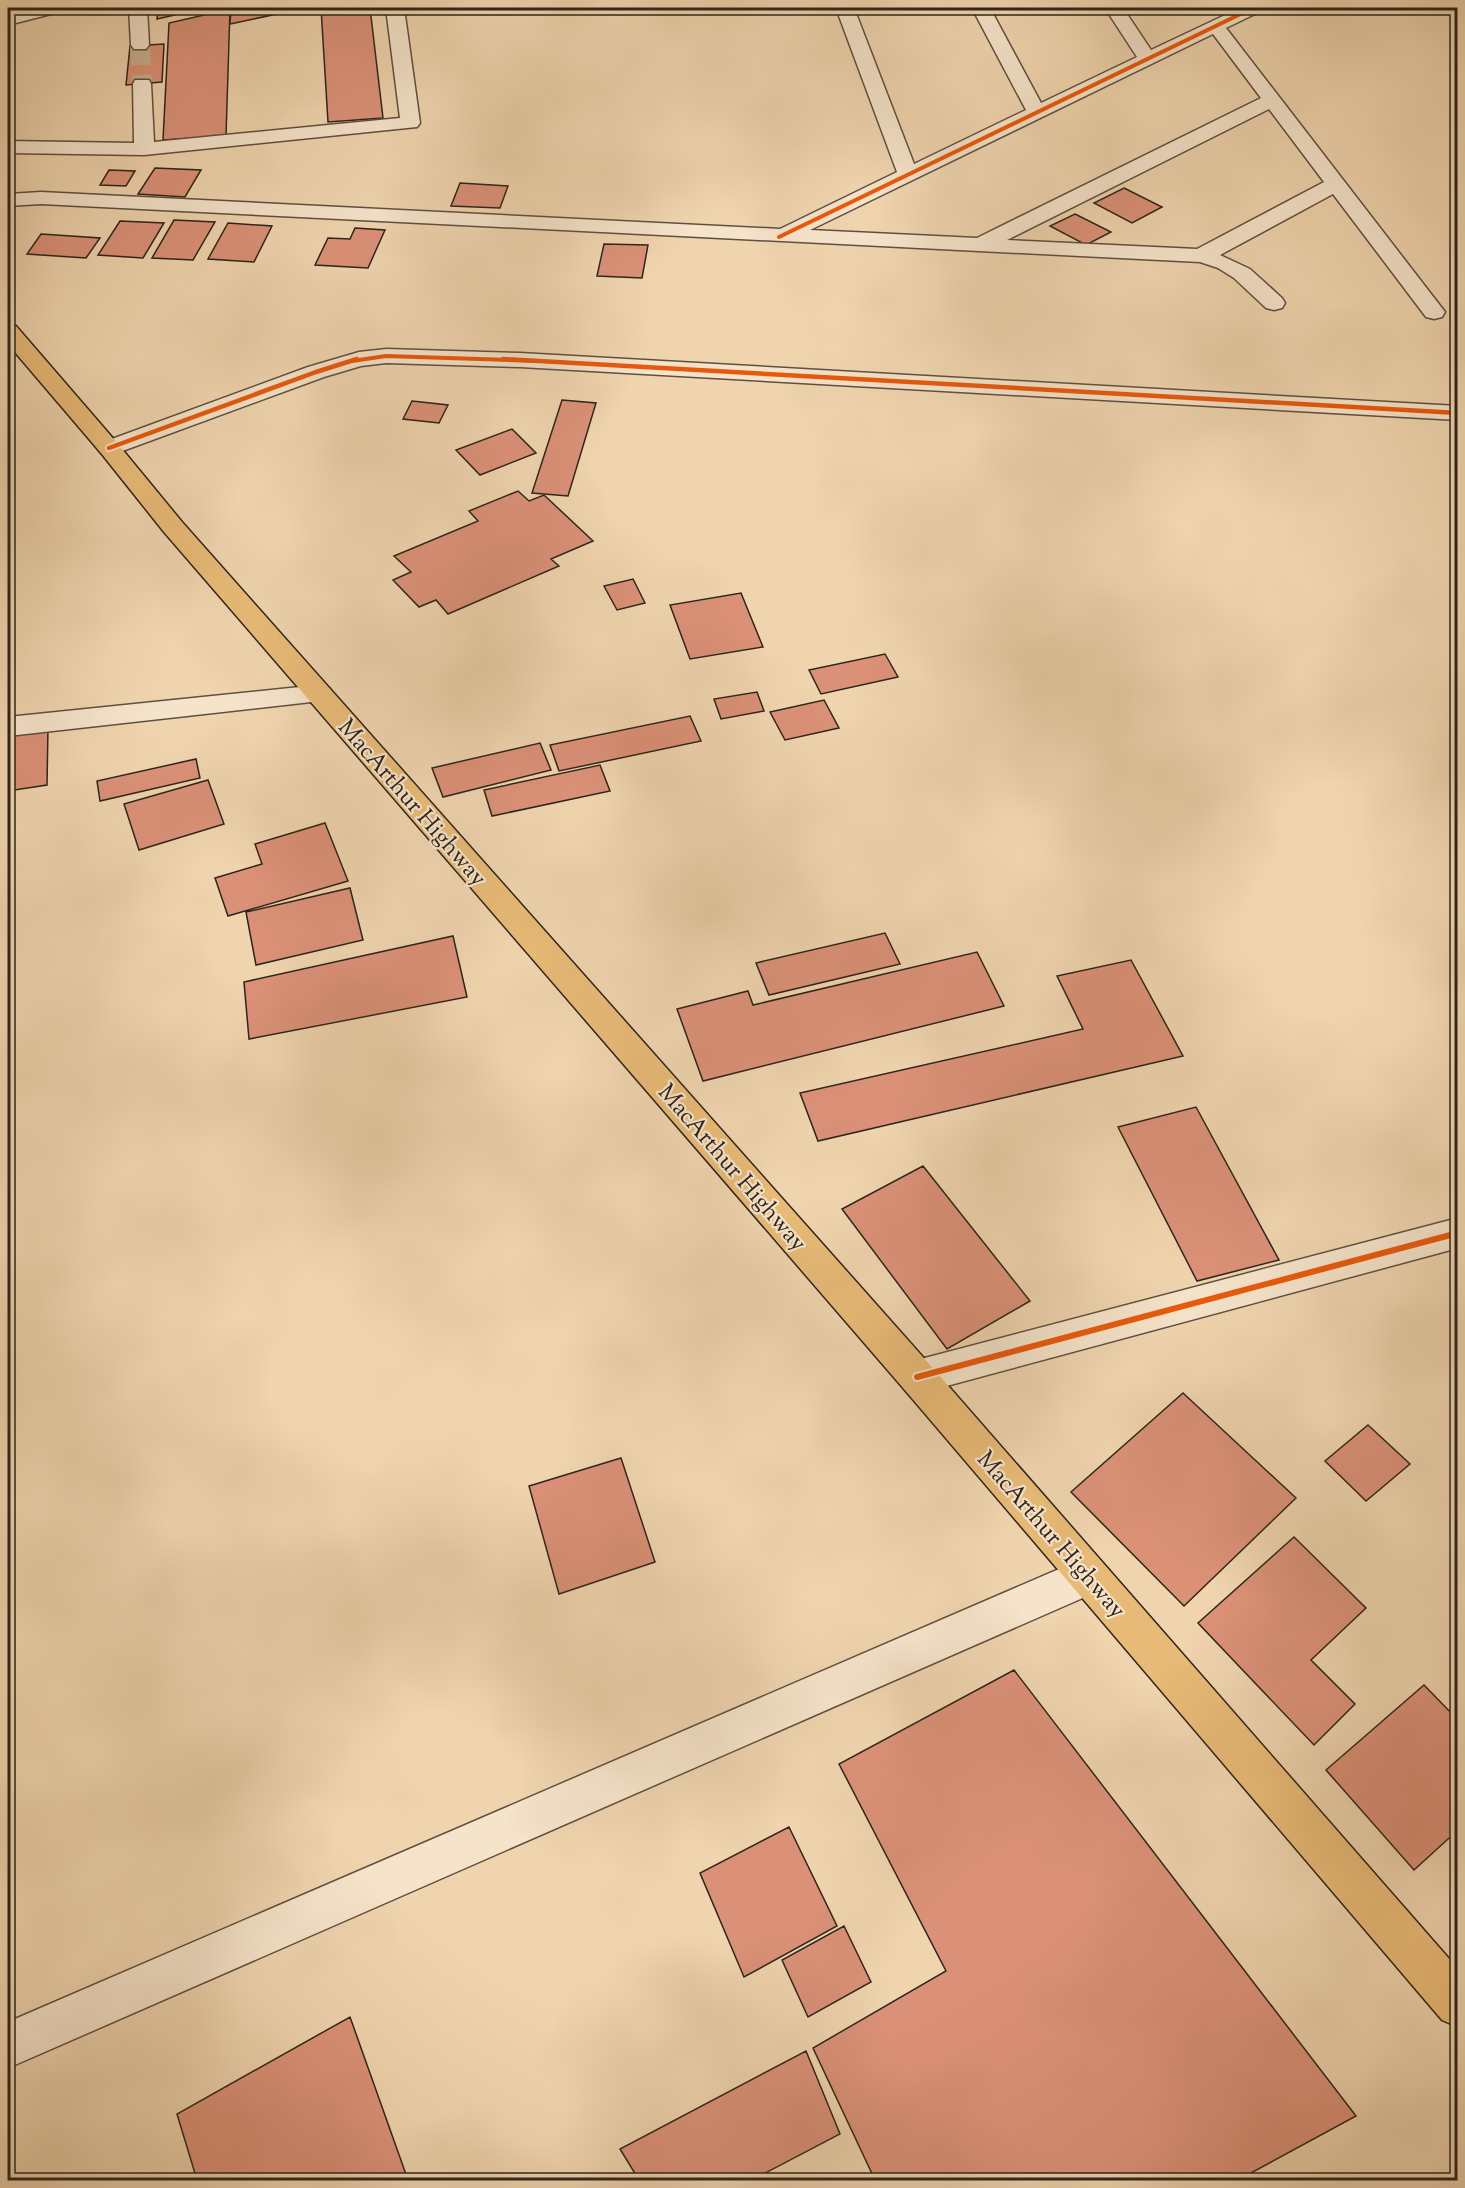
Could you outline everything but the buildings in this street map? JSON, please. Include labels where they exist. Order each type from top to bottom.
[{"type":"main road","name":"MacArthur Highway","points":[[8,331],[109,448],[173,527],[917,1377],[1458,2004]]},
{"type":"street","points":[[8,20],[53,8]]},
{"type":"street","points":[[138,8],[140,45]]},
{"type":"street","points":[[8,147],[144,149],[410,123],[395,8]]},
{"type":"street","points":[[846,8],[908,174]]},
{"type":"street","points":[[981,8],[1036,112]]},
{"type":"street","points":[[1114,8],[1147,58]]},
{"type":"street","points":[[779,237],[1249,8]]},
{"type":"street","points":[[1215,26],[1434,312]]},
{"type":"street","points":[[142,84],[144,149]]},
{"type":"street","points":[[978,246],[1273,100]]},
{"type":"street","points":[[1201,256],[1336,184]]},
{"type":"street","points":[[8,200],[41,198],[779,237],[1201,256],[1226,262],[1237,268],[1274,303]]},
{"type":"street","points":[[109,448],[316,372],[359,359],[386,356],[520,360],[1458,413]]},
{"type":"street","points":[[8,727],[319,694]]},
{"type":"street","points":[[917,1377],[1458,1233]]},
{"type":"street","points":[[8,2045],[1087,1576]]},
{"type":"tunnel","points":[[140,45],[142,84]]},
{"type":"cycle path","points":[[779,237],[1253,8]]},
{"type":"cycle path","points":[[109,448],[316,372],[359,359],[386,356],[520,360],[1458,413]]},
{"type":"cycle path","points":[[917,1377],[1458,1233]]}]
